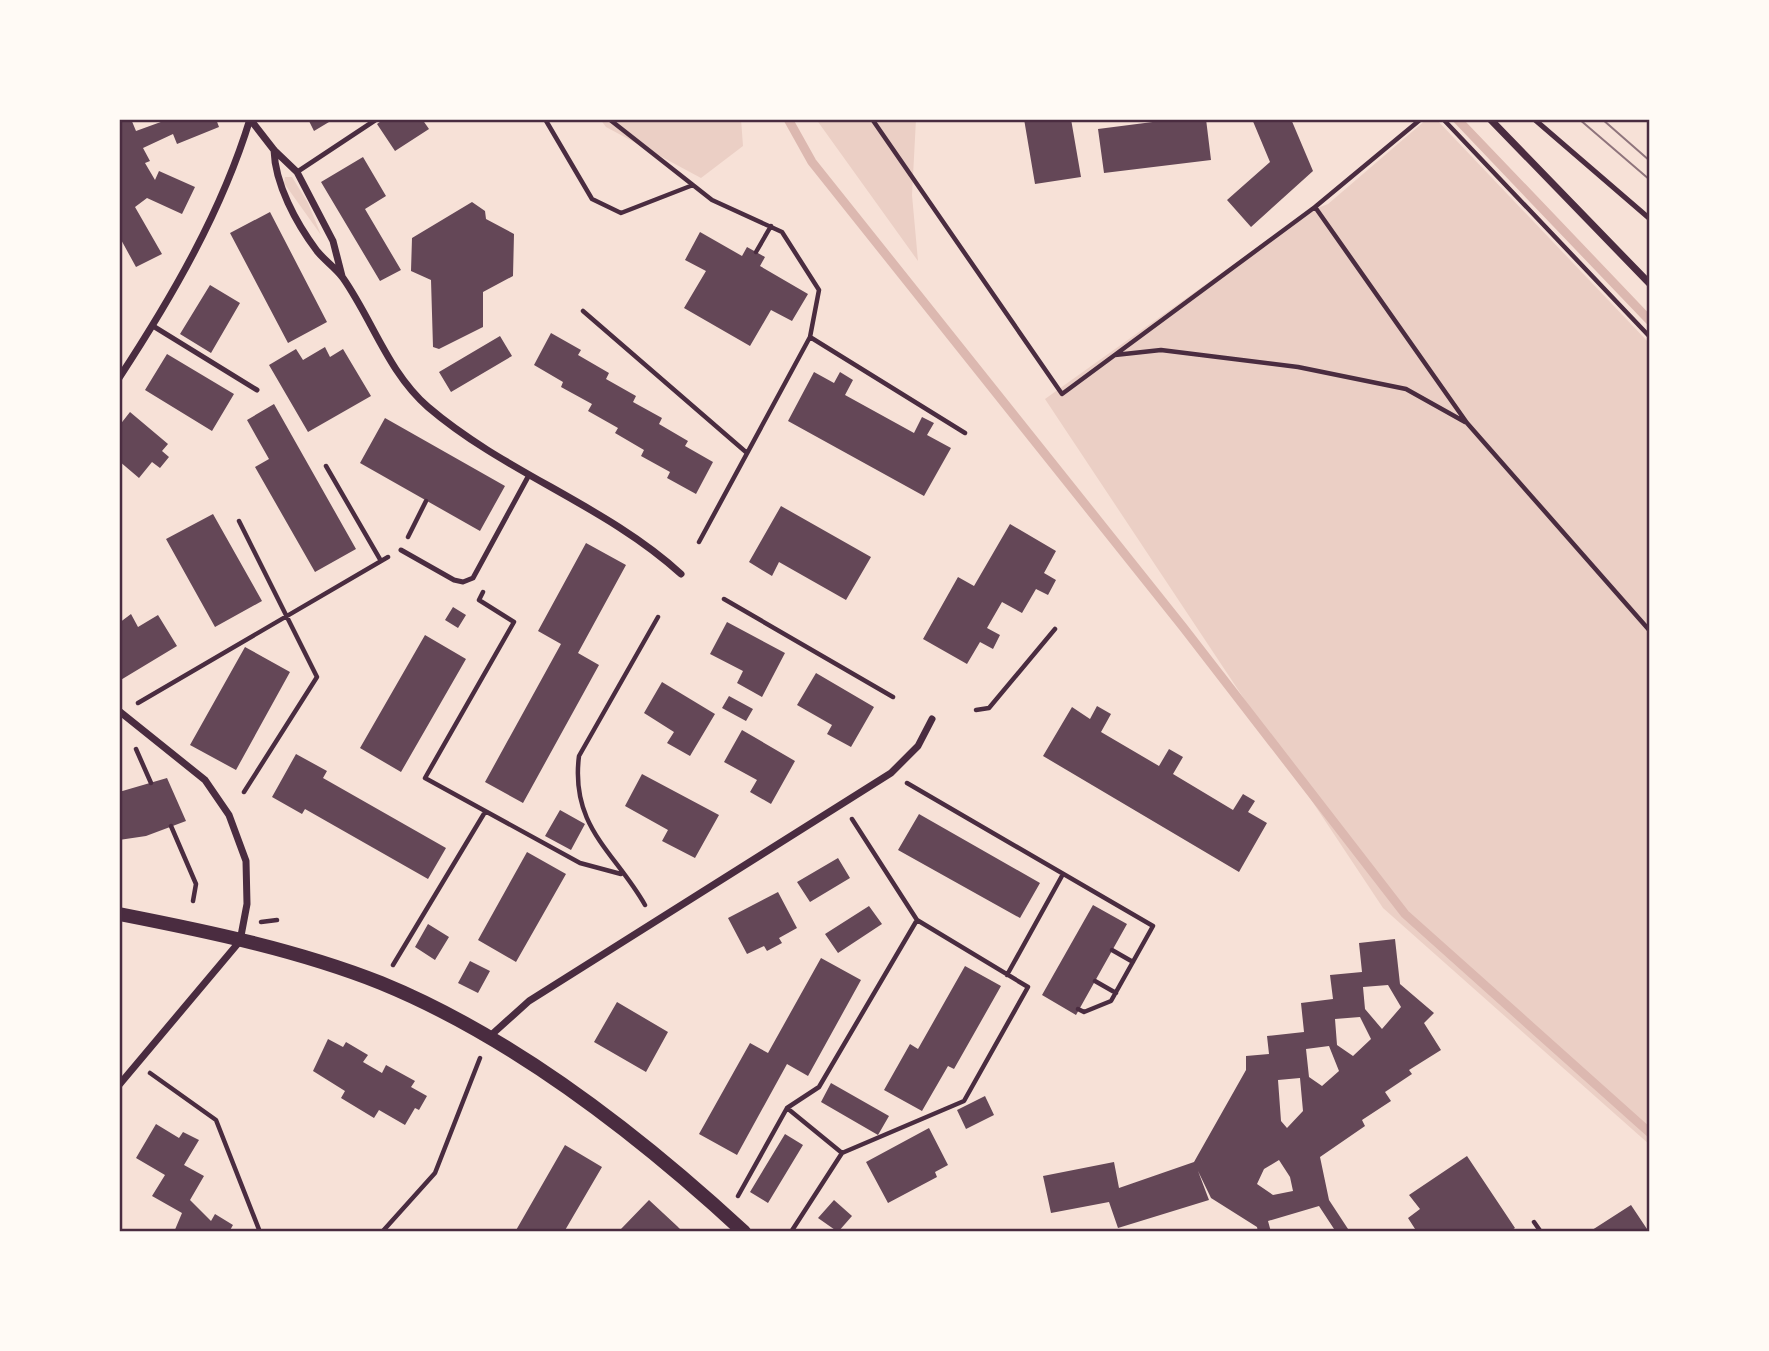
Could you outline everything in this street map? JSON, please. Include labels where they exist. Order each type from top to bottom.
[{"type":"main road","points":[[119,914],[240,941],[382,984],[489,1038],[602,1112],[743,1232]]},
{"type":"street","points":[[250,119],[274,150],[297,172],[333,241],[342,277]]},
{"type":"street","points":[[119,378],[171,298],[237,161],[250,119]]},
{"type":"street","points":[[1490,119],[1650,284]]},
{"type":"street","points":[[274,150],[274,173],[317,251],[342,277],[385,354],[426,405],[462,433],[652,548],[681,575]]},
{"type":"street","points":[[119,711],[205,780],[229,815],[246,861],[247,904],[240,941],[119,1085]]},
{"type":"street","points":[[489,1038],[528,1001],[891,773],[918,747],[932,719]]},
{"type":"lane","points":[[297,172],[377,119]]},
{"type":"lane","points":[[1534,119],[1650,219]]},
{"type":"lane","points":[[153,326],[257,390]]},
{"type":"lane","points":[[401,550],[454,580],[463,582],[473,578],[529,475]]},
{"type":"path","points":[[545,119],[592,199],[621,213],[694,185]]},
{"type":"path","points":[[609,119],[712,200],[782,232],[819,290],[810,337],[699,542]]},
{"type":"path","points":[[872,119],[1062,394],[1315,207],[1421,119]]},
{"type":"path","points":[[1443,119],[1650,337]]},
{"type":"path","points":[[1315,207],[1467,424],[1650,631]]},
{"type":"path","points":[[757,252],[771,226]]},
{"type":"path","points":[[583,311],[747,453]]},
{"type":"path","points":[[810,337],[965,432]]},
{"type":"path","points":[[1114,356],[1161,350],[1298,367],[1406,389],[1467,424]]},
{"type":"path","points":[[326,466],[381,561]]},
{"type":"path","points":[[137,704],[401,550],[426,500]]},
{"type":"path","points":[[239,521],[317,677],[244,792]]},
{"type":"path","points":[[486,588],[479,600],[514,622],[425,778],[580,863],[621,874]]},
{"type":"path","points":[[724,599],[893,697]]},
{"type":"path","points":[[645,905],[599,843],[582,803],[577,775],[579,756],[657,617]]},
{"type":"path","points":[[976,710],[989,708],[1055,629]]},
{"type":"path","points":[[135,748],[150,783]]},
{"type":"path","points":[[907,783],[1153,926],[1111,1001],[1084,1012],[1078,1009]]},
{"type":"path","points":[[393,965],[485,812]]},
{"type":"path","points":[[791,1232],[842,1153],[964,1101],[1028,987],[917,920],[851,818]]},
{"type":"path","points":[[171,826],[196,884],[193,901]]},
{"type":"path","points":[[1007,975],[1063,874]]},
{"type":"path","points":[[738,1196],[787,1108],[819,1087],[917,920]]},
{"type":"path","points":[[1112,950],[1133,962]]},
{"type":"path","points":[[1095,981],[1116,993]]},
{"type":"path","points":[[386,1231],[435,1173],[480,1058]]},
{"type":"path","points":[[150,1073],[216,1120],[260,1232]]},
{"type":"path","points":[[787,1108],[842,1153]]},
{"type":"path","points":[[1534,1222],[1541,1232]]},
{"type":"shaded area","points":[[600,119],[741,119],[743,146],[701,178],[606,127]]},
{"type":"shaded area","points":[[816,119],[916,119],[912,195],[918,261]]},
{"type":"shaded area","points":[[1427,119],[1436,119],[1650,344],[1650,1145],[1383,908],[1045,399],[1307,212],[1328,204]]},
{"type":"shaded area","points":[[285,177],[292,177],[308,203],[321,235],[284,183]]},
{"type":"building","points":[[119,119],[131,119],[136,131],[169,119],[216,119],[219,127],[177,144],[173,134],[143,148],[150,161],[145,163],[155,180],[159,171],[195,187],[182,214],[147,198],[135,207],[162,254],[136,267],[119,236]]},
{"type":"building","points":[[308,119],[334,119],[314,131]]},
{"type":"building","points":[[384,119],[422,119],[429,129],[395,151],[377,124]]},
{"type":"building","points":[[1024,119],[1071,119],[1081,177],[1035,184]]},
{"type":"building","points":[[1176,119],[1206,119],[1211,160],[1104,173],[1098,129]]},
{"type":"building","points":[[1252,119],[1291,119],[1313,171],[1251,227],[1227,200],[1270,162]]},
{"type":"building","points":[[363,157],[386,196],[365,209],[401,270],[380,281],[321,182]]},
{"type":"building","points":[[472,202],[485,211],[486,219],[514,234],[513,276],[483,292],[483,327],[439,349],[433,347],[431,280],[411,271],[412,238]]},
{"type":"building","points":[[270,212],[327,322],[288,343],[230,233]]},
{"type":"building","points":[[700,232],[742,256],[747,247],[765,257],[760,266],[808,294],[792,321],[771,310],[750,346],[684,308],[706,271],[685,260]]},
{"type":"building","points":[[210,285],[240,303],[211,353],[180,334]]},
{"type":"building","points":[[551,333],[581,350],[578,355],[609,373],[606,379],[636,396],[633,402],[662,418],[659,424],[688,441],[685,446],[713,462],[696,494],[667,478],[670,472],[641,456],[644,450],[615,433],[618,428],[588,411],[592,404],[561,387],[563,382],[534,365]]},
{"type":"building","points":[[500,336],[512,356],[451,392],[439,372]]},
{"type":"building","points":[[325,347],[330,357],[343,349],[371,396],[308,432],[269,365],[296,349],[303,360]]},
{"type":"building","points":[[167,354],[234,394],[212,431],[145,390]]},
{"type":"building","points":[[814,372],[834,383],[840,372],[853,380],[845,395],[914,433],[922,417],[934,423],[927,435],[951,448],[924,496],[788,421]]},
{"type":"building","points":[[274,404],[356,549],[315,572],[255,467],[269,459],[247,420]]},
{"type":"building","points":[[130,412],[168,444],[162,451],[169,457],[160,468],[152,462],[139,478],[119,461],[119,426]]},
{"type":"building","points":[[385,418],[505,486],[480,531],[360,463]]},
{"type":"building","points":[[781,506],[871,557],[846,600],[779,562],[772,576],[749,562]]},
{"type":"building","points":[[213,514],[262,601],[215,627],[166,539]]},
{"type":"building","points":[[1010,524],[1056,551],[1044,573],[1056,580],[1048,595],[1036,589],[1022,613],[1002,602],[987,628],[1000,635],[993,649],[980,642],[967,664],[923,639],[958,577],[974,586]]},
{"type":"building","points":[[586,543],[626,565],[578,653],[599,665],[523,803],[485,782],[561,644],[538,631]]},
{"type":"building","points":[[453,607],[466,615],[458,628],[445,620]]},
{"type":"building","points":[[131,614],[138,627],[158,615],[177,646],[119,681],[119,623]]},
{"type":"building","points":[[727,622],[785,653],[762,697],[737,683],[743,671],[710,654]]},
{"type":"building","points":[[425,635],[466,659],[401,772],[360,748]]},
{"type":"building","points":[[245,647],[290,672],[236,770],[190,745]]},
{"type":"building","points":[[816,673],[874,707],[851,747],[827,734],[832,725],[797,705]]},
{"type":"building","points":[[662,682],[715,714],[690,756],[667,743],[674,732],[644,713]]},
{"type":"building","points":[[729,696],[753,709],[746,721],[722,708]]},
{"type":"building","points":[[1097,706],[1111,714],[1101,732],[1159,766],[1169,749],[1183,757],[1173,774],[1233,810],[1243,794],[1255,801],[1248,812],[1267,823],[1239,872],[1043,756],[1072,707],[1090,719]]},
{"type":"building","points":[[742,730],[795,761],[771,804],[750,792],[757,780],[724,762]]},
{"type":"building","points":[[296,754],[327,771],[323,778],[446,848],[428,879],[305,809],[302,814],[272,797]]},
{"type":"building","points":[[642,774],[719,815],[695,858],[662,841],[668,830],[625,806]]},
{"type":"building","points":[[167,778],[186,821],[146,836],[119,840],[119,792]]},
{"type":"building","points":[[560,810],[585,824],[571,850],[545,836]]},
{"type":"building","points":[[919,814],[1040,883],[1020,918],[898,850]]},
{"type":"building","points":[[527,852],[566,874],[516,962],[478,940]]},
{"type":"building","points":[[838,858],[850,878],[810,902],[797,882]]},
{"type":"building","points":[[778,892],[797,928],[779,938],[782,943],[767,951],[764,946],[747,954],[728,918]]},
{"type":"building","points":[[1093,905],[1127,924],[1076,1015],[1042,995]]},
{"type":"building","points":[[869,906],[882,924],[838,953],[825,934]]},
{"type":"building","points":[[428,924],[449,937],[435,960],[415,947]]},
{"type":"building","points":[[1395,939],[1400,984],[1434,1013],[1424,1023],[1441,1050],[1409,1070],[1412,1074],[1385,1092],[1391,1101],[1362,1120],[1365,1126],[1320,1157],[1329,1200],[1350,1232],[1336,1232],[1319,1206],[1268,1221],[1271,1232],[1258,1232],[1257,1227],[1211,1198],[1198,1171],[1209,1200],[1118,1228],[1109,1202],[1051,1213],[1043,1176],[1114,1162],[1119,1188],[1194,1162],[1246,1070],[1246,1056],[1269,1054],[1267,1036],[1304,1032],[1301,1003],[1333,999],[1330,975],[1362,972],[1359,943]],"holes":[[[1388,985],[1401,1007],[1382,1029],[1365,1009],[1363,987]],[[1360,1017],[1371,1039],[1353,1056],[1337,1045],[1335,1019]],[[1329,1046],[1339,1071],[1322,1086],[1309,1077],[1306,1049]],[[1300,1078],[1303,1111],[1287,1128],[1281,1121],[1278,1080]],[[1279,1160],[1290,1177],[1293,1191],[1273,1195],[1257,1184],[1264,1169]]]},
{"type":"building","points":[[821,958],[861,980],[808,1076],[787,1064],[737,1155],[699,1134],[750,1043],[768,1053]]},
{"type":"building","points":[[470,961],[490,971],[478,993],[458,983]]},
{"type":"building","points":[[965,966],[1001,986],[954,1069],[948,1066],[922,1111],[884,1090],[910,1044],[918,1049]]},
{"type":"building","points":[[617,1002],[668,1032],[646,1072],[594,1042]]},
{"type":"building","points":[[328,1039],[343,1047],[346,1042],[368,1055],[363,1062],[382,1073],[386,1065],[415,1081],[411,1087],[427,1096],[419,1110],[415,1108],[405,1125],[379,1110],[374,1118],[341,1098],[345,1091],[313,1071]]},
{"type":"building","points":[[831,1083],[889,1116],[878,1135],[821,1102]]},
{"type":"building","points":[[985,1096],[994,1115],[966,1129],[957,1110]]},
{"type":"building","points":[[156,1124],[179,1138],[183,1132],[199,1140],[184,1165],[204,1176],[190,1200],[211,1221],[215,1214],[233,1225],[229,1232],[174,1232],[182,1213],[152,1196],[165,1175],[136,1158]]},
{"type":"building","points":[[929,1128],[948,1165],[935,1172],[937,1177],[888,1203],[866,1162]]},
{"type":"building","points":[[785,1134],[803,1145],[768,1203],[750,1192]]},
{"type":"building","points":[[565,1145],[602,1167],[564,1232],[515,1232]]},
{"type":"building","points":[[1467,1156],[1515,1228],[1509,1232],[1417,1232],[1408,1218],[1420,1209],[1409,1195]]},
{"type":"building","points":[[649,1200],[683,1232],[624,1232],[621,1229]]},
{"type":"building","points":[[834,1200],[852,1216],[838,1232],[818,1218]]},
{"type":"building","points":[[1631,1205],[1649,1232],[1589,1232]]},
{"type":"waterway","points":[[788,119],[812,162],[1183,627],[1405,914],[1650,1133]]},
{"type":"waterway","points":[[1457,119],[1650,321]]},
{"type":"tram line","points":[[1579,119],[1650,180]]},
{"type":"tram line","points":[[1602,119],[1650,161]]}]
